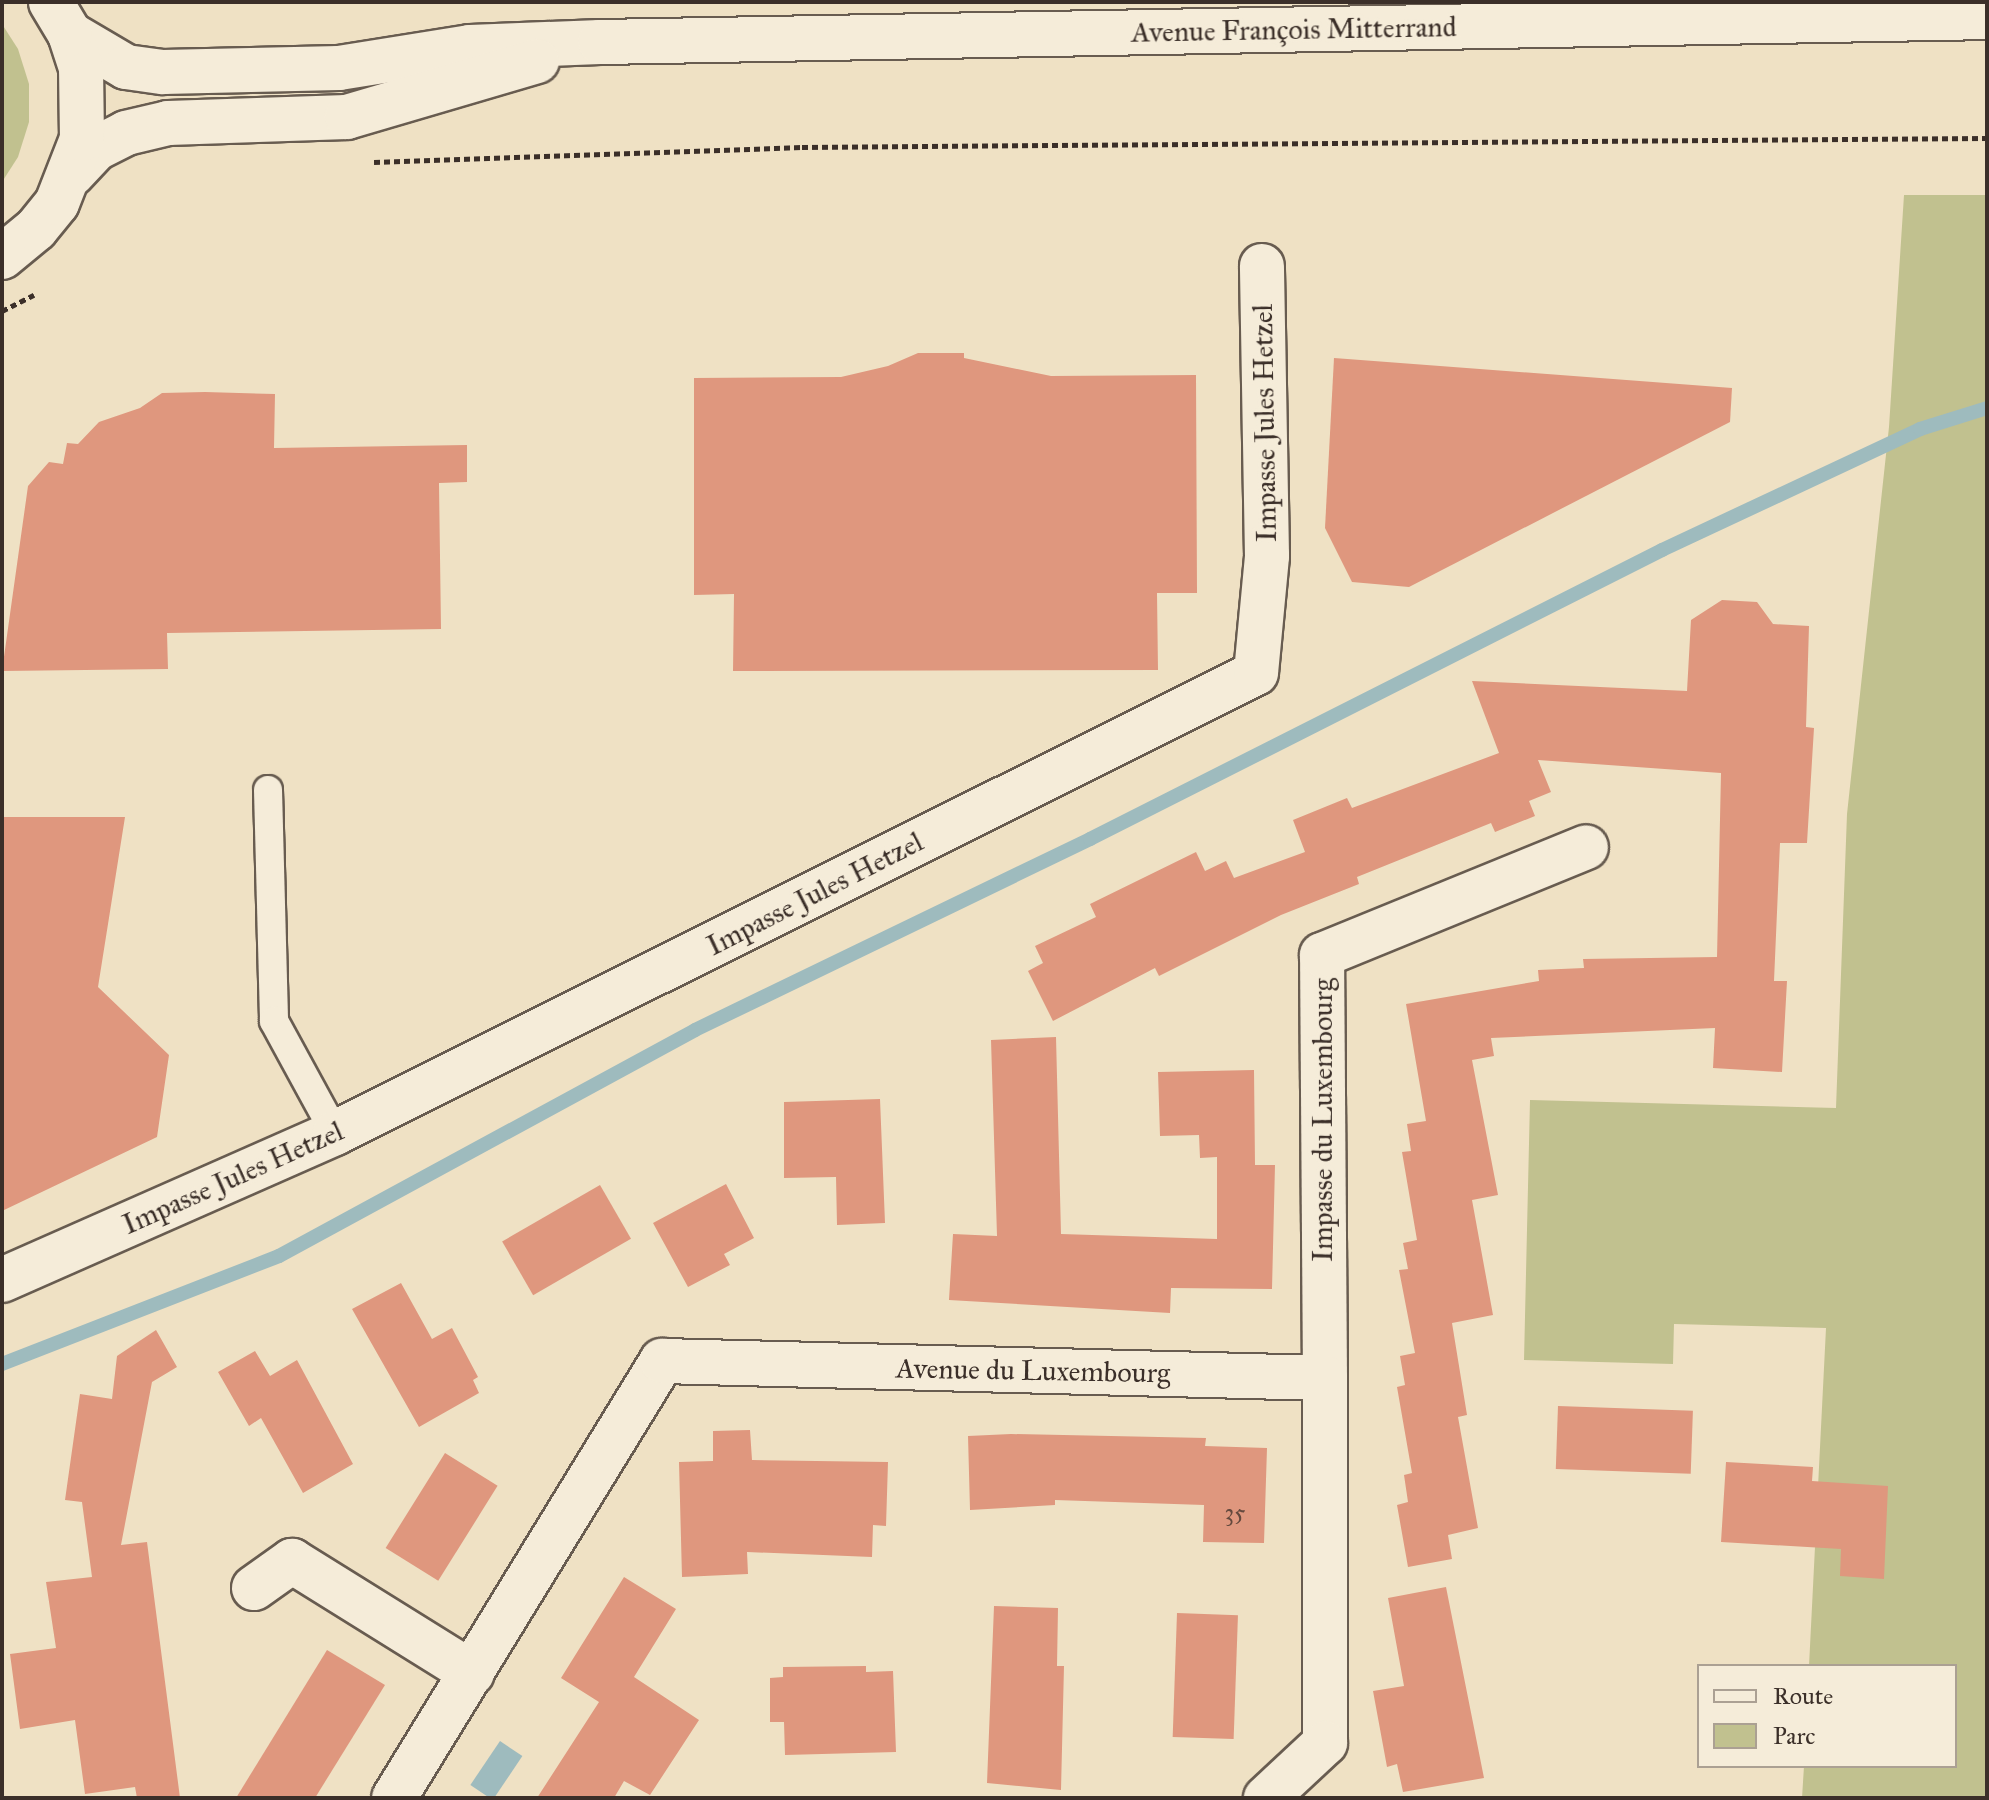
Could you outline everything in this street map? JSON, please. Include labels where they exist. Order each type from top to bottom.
[{"type":"street","name":"Avenue François Mitterrand","points":[[61,18],[126,67],[163,72],[339,68],[470,47],[600,42],[1987,17]]},
{"type":"street","points":[[2,257],[36,229],[72,174],[85,104],[61,18]]},
{"type":"street","name":"Avenue François Mitterrand","points":[[72,174],[95,149],[126,133],[168,123],[347,117],[600,42]]},
{"type":"street","name":"Impasse Jules Hetzel","points":[[2,1280],[335,1133],[1256,673],[1267,556],[1262,266]]},
{"type":"street","name":"Impasse du Luxembourg","points":[[1325,1378],[1322,955],[1586,847]]},
{"type":"street","name":"Avenue du Luxembourg","points":[[394,1798],[662,1361],[1325,1378]]},
{"type":"street","points":[[1266,1798],[1325,1743],[1325,1378]]},
{"type":"street","points":[[254,1588],[292,1561],[472,1673]]},
{"type":"lane","points":[[268,790],[274,1021],[335,1133]]},
{"type":"path","points":[[362,162],[802,147],[1987,138]]},
{"type":"green space","points":[[2,24],[18,49],[29,84],[29,122],[18,157],[2,182]]},
{"type":"green space","points":[[1904,195],[1987,195],[1987,1798],[1802,1798],[1804,1768],[1957,1768],[1957,1664],[1809,1664],[1826,1328],[1674,1324],[1673,1364],[1524,1360],[1530,1100],[1836,1108],[1847,814],[1889,427]]},
{"type":"water","points":[[500,1741],[522,1756],[494,1798],[470,1785]]},
{"type":"building","points":[[918,353],[964,353],[964,358],[1051,376],[1196,375],[1197,593],[1157,593],[1158,670],[733,671],[734,594],[694,595],[694,378],[841,377],[888,366]]},
{"type":"building","points":[[1334,358],[1732,388],[1730,422],[1409,587],[1352,582],[1325,528]]},
{"type":"building","points":[[162,393],[275,394],[274,448],[467,445],[467,482],[439,483],[441,629],[167,633],[168,669],[2,671],[28,486],[49,462],[63,464],[67,443],[78,444],[99,422],[140,408]]},
{"type":"building","points":[[1722,600],[1757,602],[1773,624],[1809,626],[1806,727],[1814,728],[1807,843],[1780,843],[1774,981],[1787,981],[1782,1072],[1713,1068],[1715,1028],[1491,1038],[1494,1056],[1472,1060],[1498,1195],[1472,1200],[1493,1315],[1452,1323],[1467,1415],[1458,1417],[1478,1528],[1448,1535],[1452,1559],[1408,1567],[1397,1505],[1408,1502],[1404,1475],[1412,1473],[1397,1387],[1405,1385],[1400,1356],[1415,1353],[1399,1270],[1408,1269],[1403,1243],[1417,1240],[1402,1152],[1411,1151],[1407,1124],[1426,1121],[1406,1004],[1539,981],[1538,970],[1584,968],[1583,959],[1717,957],[1721,773],[1538,760],[1551,792],[1529,801],[1535,816],[1495,832],[1491,823],[1357,877],[1359,884],[1281,915],[1159,976],[1155,968],[1053,1021],[1028,971],[1043,963],[1035,946],[1096,917],[1090,904],[1196,852],[1205,871],[1226,861],[1234,878],[1305,852],[1293,820],[1347,798],[1352,808],[1499,753],[1472,681],[1687,691],[1691,620]]},
{"type":"building","points":[[2,817],[125,817],[98,987],[169,1055],[157,1137],[2,1211]]},
{"type":"building","points":[[1056,1037],[1061,1234],[1217,1239],[1217,1157],[1200,1158],[1199,1135],[1160,1136],[1158,1072],[1254,1070],[1255,1165],[1275,1165],[1272,1289],[1171,1288],[1170,1313],[949,1300],[953,1234],[997,1236],[991,1040]]},
{"type":"building","points":[[880,1099],[885,1223],[837,1225],[836,1177],[784,1178],[784,1102]]},
{"type":"building","points":[[726,1184],[754,1238],[724,1254],[730,1265],[688,1287],[653,1223]]},
{"type":"building","points":[[600,1185],[631,1239],[533,1295],[502,1242]]},
{"type":"building","points":[[401,1283],[432,1339],[452,1328],[478,1377],[473,1380],[479,1393],[419,1427],[352,1309]]},
{"type":"building","points":[[156,1330],[177,1367],[152,1382],[121,1545],[147,1542],[180,1798],[137,1798],[135,1787],[85,1794],[75,1720],[20,1729],[10,1654],[56,1648],[46,1582],[92,1577],[82,1502],[65,1500],[80,1394],[112,1399],[117,1356]]},
{"type":"building","points":[[255,1351],[270,1376],[297,1360],[353,1464],[303,1493],[261,1418],[249,1426],[218,1372]]},
{"type":"building","points":[[1558,1406],[1693,1411],[1691,1474],[1556,1469]]},
{"type":"building","points":[[750,1430],[752,1460],[888,1462],[886,1526],[873,1525],[872,1557],[747,1552],[748,1574],[682,1577],[679,1462],[713,1461],[713,1431]]},
{"type":"building","points":[[968,1436],[1206,1438],[1205,1446],[1267,1448],[1264,1543],[1203,1542],[1204,1505],[1055,1500],[1055,1505],[970,1510]]},
{"type":"building","points":[[445,1453],[498,1486],[438,1581],[386,1548]]},
{"type":"building","points":[[1726,1462],[1813,1467],[1812,1481],[1888,1486],[1884,1579],[1840,1576],[1841,1549],[1721,1542]]},
{"type":"building","points":[[624,1577],[676,1609],[634,1677],[699,1720],[650,1795],[624,1781],[614,1798],[537,1798],[599,1702],[561,1678]]},
{"type":"building","points":[[1446,1587],[1484,1778],[1403,1792],[1397,1764],[1387,1767],[1373,1691],[1404,1686],[1388,1598]]},
{"type":"building","points":[[994,1606],[1058,1608],[1057,1666],[1064,1666],[1061,1790],[987,1783]]},
{"type":"building","points":[[1177,1613],[1238,1615],[1234,1739],[1173,1737]]},
{"type":"building","points":[[327,1650],[385,1685],[315,1798],[236,1798]]},
{"type":"building","points":[[866,1666],[866,1672],[893,1671],[896,1752],[785,1755],[784,1722],[770,1722],[770,1678],[783,1677],[783,1667]]},
{"type":"waterway","points":[[2,1364],[279,1256],[695,1030],[1090,839],[1662,550],[1920,429],[1987,408]]}]
